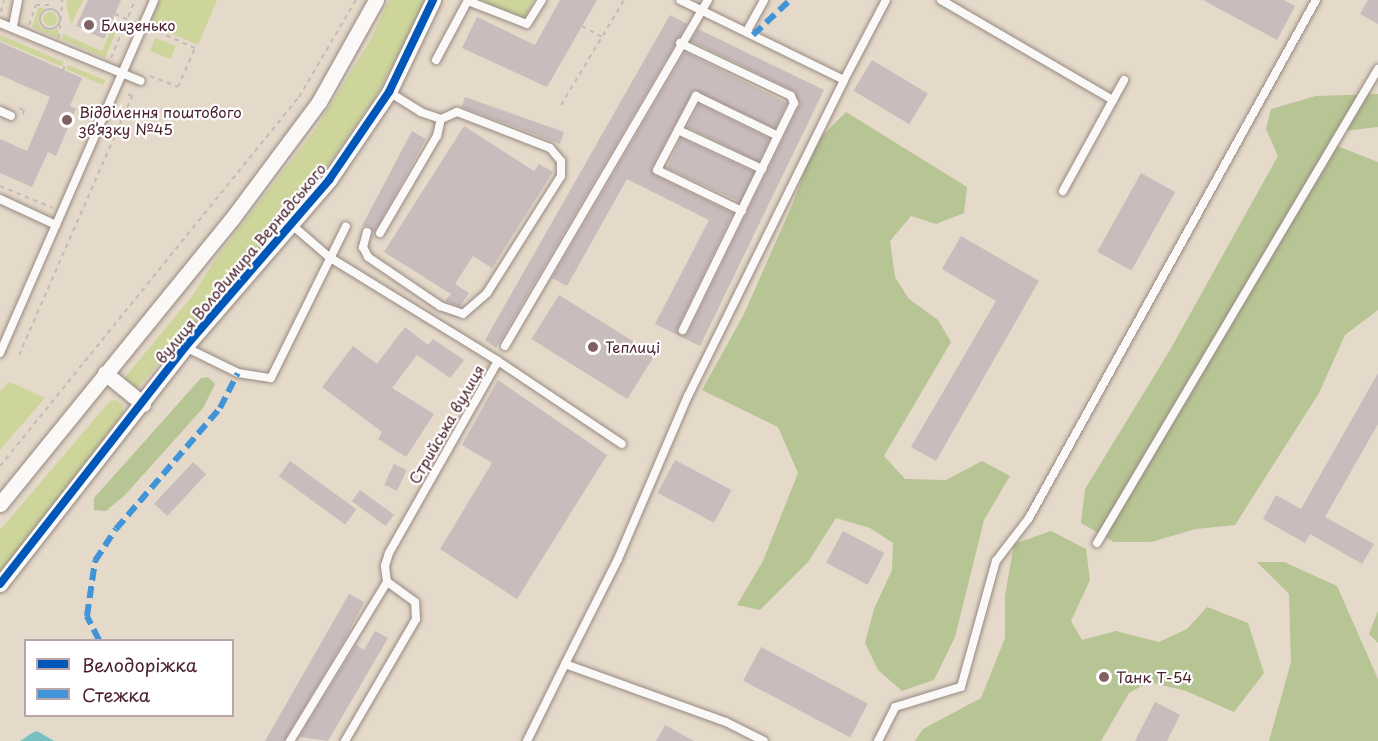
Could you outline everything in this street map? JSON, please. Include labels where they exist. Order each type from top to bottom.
[{"type":"street","points":[[0,504],[231,220],[319,102],[376,0]]},
{"type":"street","name":"вулиця Володимира Вернадського","points":[[0,584],[143,404],[185,347],[329,180],[389,92],[433,0]]},
{"type":"street","points":[[105,373],[143,404]]},
{"type":"lane","points":[[13,26],[18,0]]},
{"type":"lane","points":[[0,354],[154,0]]},
{"type":"lane","points":[[436,60],[468,0],[527,24],[542,0]]},
{"type":"lane","points":[[680,0],[843,80]]},
{"type":"lane","points":[[505,346],[680,42],[704,11],[708,0]]},
{"type":"lane","points":[[747,31],[764,0]]},
{"type":"lane","points":[[527,741],[618,559],[688,396],[843,80],[886,0]]},
{"type":"lane","points":[[941,0],[1113,100]]},
{"type":"lane","points":[[878,741],[895,707],[961,687],[996,561],[1029,518],[1316,0]]},
{"type":"lane","points":[[0,23],[13,26],[141,81]]},
{"type":"lane","points":[[680,42],[791,96],[794,103],[683,330]]},
{"type":"lane","points":[[1098,543],[1378,69]]},
{"type":"lane","points":[[1063,191],[1124,81]]},
{"type":"lane","points":[[367,232],[363,247],[368,256],[440,306],[463,314],[487,293],[561,176],[561,161],[550,148],[458,112],[441,119],[421,112],[389,92]]},
{"type":"lane","points":[[742,212],[657,170],[696,96],[778,136]]},
{"type":"lane","points":[[0,111],[11,116]]},
{"type":"lane","points":[[380,233],[437,136],[441,119]]},
{"type":"lane","points":[[678,130],[762,169]]},
{"type":"lane","points":[[0,199],[56,225]]},
{"type":"lane","name":"Стрийська вулиця","points":[[292,225],[329,257],[498,361],[389,552],[385,566],[387,582]]},
{"type":"lane","points":[[185,347],[238,373],[272,378],[346,226]]},
{"type":"lane","points":[[498,361],[622,444]]},
{"type":"lane","points":[[290,741],[387,582],[415,602],[416,619],[345,741]]},
{"type":"lane","points":[[565,664],[726,722],[764,741]]},
{"type":"path","points":[[0,14],[4,0]]},
{"type":"path","points":[[51,0],[51,7]]},
{"type":"path","points":[[59,41],[62,0]]},
{"type":"path","points":[[109,62],[135,0]]},
{"type":"path","points":[[0,466],[299,97],[354,0]]},
{"type":"path","points":[[561,105],[624,0]]},
{"type":"path","points":[[36,5],[51,7],[60,15],[60,20],[52,29],[43,25],[41,15],[51,7]]},
{"type":"path","points":[[115,14],[127,19]]},
{"type":"path","points":[[582,26],[602,37]]},
{"type":"path","points":[[140,72],[178,87],[195,48],[147,27]]},
{"type":"path","points":[[63,70],[67,59]]},
{"type":"path","points":[[19,355],[132,96]]},
{"type":"path","points":[[0,186],[55,209]]},
{"type":"green space","points":[[83,0],[71,25],[66,2]]},
{"type":"green space","points":[[160,0],[217,0],[198,45],[149,24]]},
{"type":"green space","points":[[389,0],[427,0],[376,96],[317,181],[247,267],[205,309],[136,390],[127,384],[126,376],[193,295],[216,258],[315,130],[371,39]]},
{"type":"green space","points":[[481,0],[533,0],[524,21]]},
{"type":"green space","points":[[38,8],[44,8],[38,20],[41,27],[53,31],[58,28],[58,38],[32,27]]},
{"type":"green space","points":[[47,12],[53,12],[57,19],[53,26],[47,26],[43,22],[43,16]]},
{"type":"green space","points":[[114,22],[119,25],[105,58],[62,39],[63,34],[102,51]]},
{"type":"green space","points":[[0,35],[64,62],[62,67],[0,40]]},
{"type":"green space","points":[[155,38],[176,46],[171,59],[150,51]]},
{"type":"green space","points":[[68,65],[105,80],[103,85],[66,69]]},
{"type":"green space","points":[[1378,94],[1378,127],[1335,132],[1332,144],[1378,162],[1378,310],[1345,335],[1319,393],[1235,525],[1196,529],[1151,542],[1114,542],[1081,523],[1085,489],[1170,350],[1278,156],[1266,129],[1271,109],[1316,96]]},
{"type":"green space","points":[[846,112],[967,187],[964,213],[936,224],[911,216],[890,241],[895,277],[909,299],[938,320],[951,342],[884,456],[905,479],[946,480],[982,461],[1010,476],[984,520],[955,637],[934,680],[902,691],[878,670],[865,643],[874,609],[892,570],[893,543],[870,528],[836,518],[808,562],[760,610],[737,605],[763,561],[798,473],[778,427],[702,390],[744,314],[793,203],[815,143]]},
{"type":"green space","points":[[208,377],[215,384],[203,408],[125,495],[106,511],[94,510],[94,498],[201,378]]},
{"type":"green space","points":[[10,382],[45,398],[0,450],[0,391]]},
{"type":"green space","points":[[116,400],[123,405],[123,413],[0,578],[0,530],[110,401]]},
{"type":"green space","points":[[1051,531],[1086,549],[1090,580],[1071,621],[1082,640],[1116,631],[1159,642],[1187,629],[1207,607],[1248,623],[1264,673],[1234,712],[1186,691],[1149,682],[1129,693],[1101,741],[915,741],[923,729],[981,698],[1005,638],[1005,596],[1014,544]]},
{"type":"green space","points":[[1257,562],[1284,562],[1337,586],[1378,679],[1378,741],[1269,741],[1291,662],[1289,594]]},
{"type":"green space","points":[[1378,611],[1378,643],[1369,634]]},
{"type":"water","points":[[37,731],[54,741],[20,741],[32,733]]},
{"type":"building","points":[[88,0],[121,0],[104,39],[76,26]]},
{"type":"building","points":[[560,0],[597,0],[547,87],[462,48],[477,17],[535,45]]},
{"type":"building","points":[[1203,0],[1284,0],[1295,6],[1277,40]]},
{"type":"building","points":[[1368,0],[1378,0],[1378,24],[1360,14]]},
{"type":"building","points":[[670,15],[687,24],[496,348],[485,340]]},
{"type":"building","points":[[698,29],[824,90],[700,346],[655,324],[709,220],[627,179],[567,286],[552,278],[685,52],[787,103],[775,128],[693,91],[652,167],[654,175],[733,213],[678,327],[680,335],[688,333],[800,104],[794,91],[691,41]]},
{"type":"building","points":[[0,42],[82,78],[70,106],[76,109],[56,156],[48,152],[32,187],[0,173],[0,139],[27,151],[50,97],[0,75]]},
{"type":"building","points":[[872,60],[928,93],[909,124],[853,91]]},
{"type":"building","points":[[465,97],[564,132],[560,144],[462,107]]},
{"type":"building","points":[[699,104],[770,139],[759,162],[688,127]]},
{"type":"building","points":[[464,126],[534,171],[539,164],[553,172],[492,268],[473,256],[455,284],[469,293],[460,307],[445,301],[451,294],[384,252]]},
{"type":"building","points":[[412,131],[426,139],[374,233],[369,226],[362,226]]},
{"type":"building","points":[[681,138],[754,172],[740,202],[667,168]]},
{"type":"building","points":[[1141,173],[1175,192],[1131,271],[1097,252]]},
{"type":"building","points":[[961,236],[1039,281],[936,461],[911,447],[996,301],[942,269]]},
{"type":"building","name":"Теплиці","points":[[559,295],[655,355],[627,399],[531,339]]},
{"type":"building","points":[[405,327],[428,345],[433,339],[464,360],[450,378],[417,355],[392,388],[434,414],[406,457],[378,439],[382,432],[322,387],[353,346],[377,364]]},
{"type":"building","points":[[1378,373],[1378,424],[1325,517],[1374,544],[1362,564],[1310,534],[1305,543],[1263,519],[1276,495],[1301,509]]},
{"type":"building","points":[[498,380],[607,455],[517,599],[440,549],[492,463],[462,445]]},
{"type":"building","points":[[675,460],[732,490],[714,523],[658,493]]},
{"type":"building","points":[[290,461],[356,509],[345,525],[279,476]]},
{"type":"building","points":[[193,462],[206,474],[167,516],[154,504]]},
{"type":"building","points":[[394,464],[407,470],[397,491],[384,485]]},
{"type":"building","points":[[360,490],[394,515],[386,526],[352,501]]},
{"type":"building","points":[[843,531],[884,553],[868,585],[826,563]]},
{"type":"building","points":[[349,594],[364,602],[345,639],[284,741],[265,741]]},
{"type":"building","points":[[375,631],[388,638],[328,741],[299,737],[356,645],[364,650]]},
{"type":"building","points":[[761,647],[868,704],[850,737],[743,681]]},
{"type":"building","points":[[1155,702],[1180,715],[1167,741],[1135,741]]},
{"type":"building","points":[[665,725],[694,741],[656,741]]},
{"type":"marked path","points":[[753,35],[790,0]]},
{"type":"marked path","points":[[98,639],[87,616],[95,561],[116,529],[220,408],[238,373]]},
{"type":"cycle path","points":[[0,584],[185,347],[329,180],[389,92],[433,0]]},
{"type":"place","name":"Близенько","points":[[89,25]]},
{"type":"place","name":"Відділення поштового зв’язку №45","points":[[67,120]]},
{"type":"place","name":"Теплиці","points":[[593,347]]},
{"type":"place","name":"Танк Т-54","points":[[1104,677]]}]
